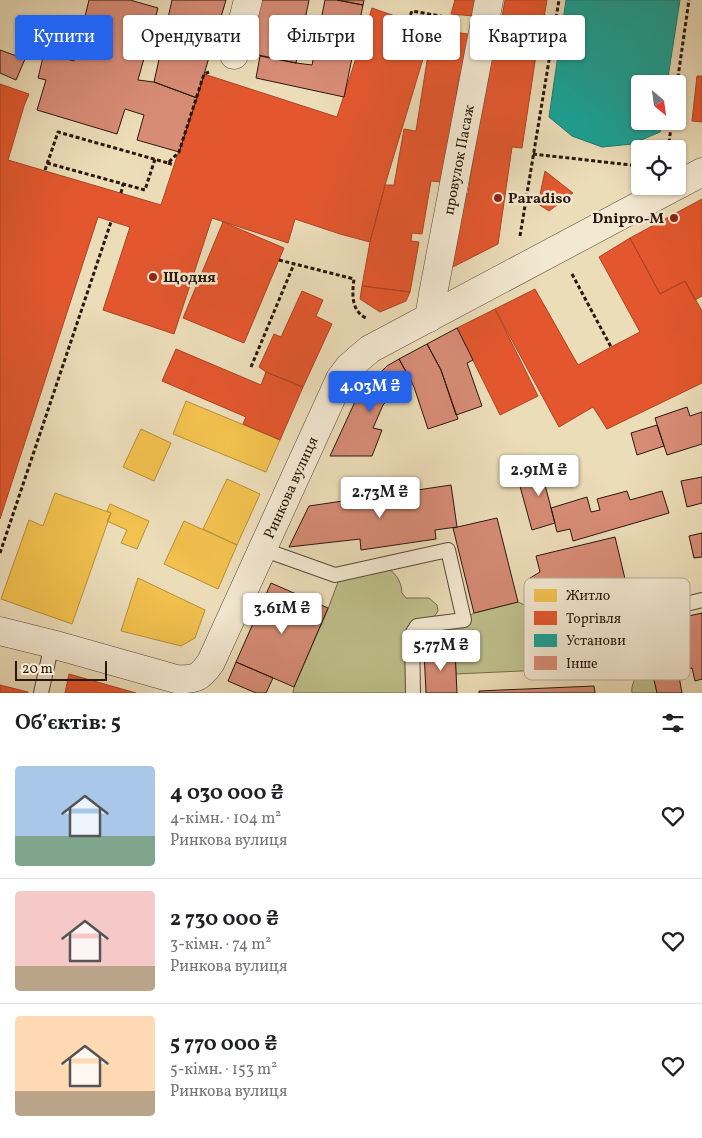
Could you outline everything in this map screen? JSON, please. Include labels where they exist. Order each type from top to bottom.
[{"type":"street","points":[[244,15],[248,0]]},
{"type":"street","name":"провулок Пасаж","points":[[429,318],[487,12]]},
{"type":"street","name":"Ринкова вулиця","points":[[686,181],[702,172]]},
{"type":"street","name":"Ринкова вулиця","points":[[0,631],[176,679],[190,680],[204,673],[211,662],[340,379],[349,367],[370,349],[660,195]]},
{"type":"lane","points":[[262,549],[335,575],[448,550],[464,620],[417,626],[412,634],[413,693]]},
{"type":"lane","points":[[41,693],[52,644]]},
{"type":"path","points":[[557,15],[559,0]]},
{"type":"path","points":[[678,75],[689,0]]},
{"type":"path","points":[[410,15],[412,11],[487,12]]},
{"type":"path","points":[[168,163],[178,152],[204,74],[226,64],[230,60]]},
{"type":"path","points":[[519,238],[550,60]]},
{"type":"path","points":[[45,170],[58,132],[174,165]]},
{"type":"path","points":[[534,154],[631,165]]},
{"type":"path","points":[[47,163],[145,190],[155,159]]},
{"type":"path","points":[[121,193],[123,184]]},
{"type":"path","points":[[0,553],[111,222]]},
{"type":"path","points":[[279,260],[354,279],[352,293],[355,307],[362,316],[372,321]]},
{"type":"path","points":[[250,366],[294,264]]},
{"type":"path","points":[[570,271],[611,347]]},
{"type":"green space","points":[[384,565],[397,577],[402,593],[406,598],[429,598],[437,605],[438,611],[434,617],[464,620],[474,613],[518,602],[524,605],[524,671],[456,674],[455,650],[424,651],[412,654],[413,693],[293,693],[341,574]]},
{"type":"green space","points":[[635,680],[654,680],[657,693],[632,693],[632,686]]},
{"type":"building: Житло","points":[[186,401],[280,440],[266,472],[173,434]]},
{"type":"building: Житло","points":[[141,429],[171,443],[154,481],[123,467]]},
{"type":"building: Житло","points":[[227,479],[260,494],[237,545],[203,529]]},
{"type":"building: Житло","points":[[55,493],[111,513],[72,624],[1,599],[29,520],[43,526]]},
{"type":"building: Житло","points":[[110,504],[149,521],[137,549],[121,543],[127,530],[107,521],[111,513],[107,511]]},
{"type":"building: Житло","points":[[184,521],[237,545],[218,589],[164,564]]},
{"type":"building: Житло","points":[[138,578],[205,610],[195,638],[181,646],[121,631]]},
{"type":"building: Торгівля","points":[[455,0],[477,0],[474,15],[451,14]]},
{"type":"building: Торгівля","points":[[505,0],[547,0],[544,15],[502,15]]},
{"type":"building: Торгівля","name":"Щодня","points":[[372,8],[392,15],[383,15],[383,60],[423,60],[370,242],[295,219],[288,243],[212,218],[174,334],[103,310],[130,227],[98,217],[0,519],[0,84],[29,94],[8,160],[161,205],[204,74],[337,117],[355,60],[373,60],[373,15],[370,15]]},
{"type":"building: Торгівля","points":[[460,33],[470,34],[471,60],[468,78],[459,76],[455,105],[463,106],[457,146],[447,145],[441,182],[431,181],[422,234],[412,233],[411,241],[419,242],[410,292],[362,286],[370,242],[385,185],[394,185],[404,129],[416,131],[427,60],[460,60]]},
{"type":"building: Торгівля","points":[[488,60],[535,60],[522,148],[512,147],[498,244],[449,269],[460,192],[468,194]]},
{"type":"building: Торгівля","points":[[697,76],[702,76],[702,122],[692,121]]},
{"type":"building: Торгівля","points":[[545,171],[573,193],[549,211],[538,204]]},
{"type":"building: Торгівля","points":[[702,199],[702,296],[695,300],[685,281],[660,294],[630,238]]},
{"type":"building: Торгівля","points":[[223,222],[284,248],[244,343],[183,318]]},
{"type":"building: Торгівля","points":[[630,238],[660,294],[685,281],[702,311],[702,383],[607,429],[593,407],[559,427],[495,309],[535,289],[578,365],[640,332],[599,257]]},
{"type":"building: Торгівля","points":[[362,286],[410,292],[406,301],[380,312],[360,299]]},
{"type":"building: Торгівля","points":[[302,291],[323,300],[316,316],[332,324],[303,387],[266,372],[259,367],[274,334],[281,337]]},
{"type":"building: Торгівля","points":[[495,309],[538,396],[500,415],[457,328]]},
{"type":"building: Торгівля","points":[[176,349],[261,385],[266,372],[303,387],[280,440],[243,424],[246,417],[162,381]]},
{"type":"building: Торгівля","points":[[69,674],[136,693],[65,693]]},
{"type":"building: Торгівля","points":[[0,685],[28,692],[28,693],[0,693]]},
{"type":"building: Установи","points":[[566,0],[680,0],[668,75],[631,75],[631,130],[660,130],[660,132],[641,140],[631,140],[631,144],[602,147],[572,136],[549,117],[557,60],[585,60],[585,15],[564,15]]},
{"type":"building: Інше","points":[[89,0],[130,0],[158,8],[156,15],[123,15],[123,60],[144,60],[138,80],[154,82],[197,98],[179,152],[137,140],[144,115],[125,109],[117,134],[37,110],[46,80],[38,78],[42,60],[113,60],[113,15],[85,15]]},
{"type":"building: Інше","points":[[172,0],[226,0],[222,15],[169,15]]},
{"type":"building: Інше","points":[[261,0],[309,0],[306,15],[269,15],[269,57],[259,55],[258,15]]},
{"type":"building: Інше","points":[[325,0],[337,0],[363,5],[361,15],[322,15]]},
{"type":"building: Інше","points":[[337,0],[364,0],[363,5]]},
{"type":"building: Інше","points":[[0,50],[15,55],[15,60],[25,60],[16,80],[0,73]]},
{"type":"building: Інше","points":[[260,56],[269,58],[269,60],[312,65],[313,60],[352,60],[344,97],[256,78]]},
{"type":"building: Інше","points":[[159,60],[208,60],[197,98],[154,82]]},
{"type":"building: Інше","points":[[282,60],[297,60],[296,63]]},
{"type":"building: Інше","points":[[457,328],[473,360],[467,363],[482,406],[456,415],[441,370],[427,344]]},
{"type":"building: Інше","points":[[427,344],[441,370],[458,419],[428,429],[414,387],[399,359]]},
{"type":"building: Інше","points":[[399,359],[412,382],[395,392],[383,405],[373,428],[382,430],[372,456],[330,456],[359,393],[387,366]]},
{"type":"building: Інше","points":[[687,407],[690,416],[702,412],[702,444],[667,455],[655,418]]},
{"type":"building: Інше","points":[[657,425],[664,446],[637,455],[631,433]]},
{"type":"building: Інше","points":[[560,467],[564,480],[545,485],[555,523],[532,530],[518,479]]},
{"type":"building: Інше","points":[[702,477],[702,503],[687,507],[681,481]]},
{"type":"building: Інше","points":[[451,485],[457,527],[435,530],[436,539],[361,550],[360,539],[289,547],[309,506]]},
{"type":"building: Інше","points":[[627,491],[630,500],[662,491],[669,513],[573,541],[570,529],[557,532],[551,508],[587,497],[591,512],[600,510],[597,499]]},
{"type":"building: Інше","points":[[497,518],[518,602],[474,613],[453,528]]},
{"type":"building: Інше","points":[[702,533],[702,557],[694,558],[689,536]]},
{"type":"building: Інше","points":[[615,537],[625,578],[530,578],[540,572],[536,556]]},
{"type":"building: Інше","points":[[271,583],[328,608],[294,687],[236,662]]},
{"type":"building: Інше","points":[[702,613],[702,679],[695,681],[692,668],[690,668],[690,616]]},
{"type":"building: Інше","points":[[455,650],[457,693],[426,693],[424,651]]},
{"type":"building: Інше","points":[[236,662],[273,678],[266,693],[256,693],[228,681]]},
{"type":"building: Інше","points":[[654,680],[680,680],[682,693],[657,693]]},
{"type":"building: Інше","points":[[594,686],[595,693],[479,693],[479,691]]},
{"type":"place","name":"Paradiso","points":[[498,198]]},
{"type":"place","name":"Dnipro-M","points":[[674,218]]},
{"type":"place","name":"Щодня","points":[[153,277]]}]
